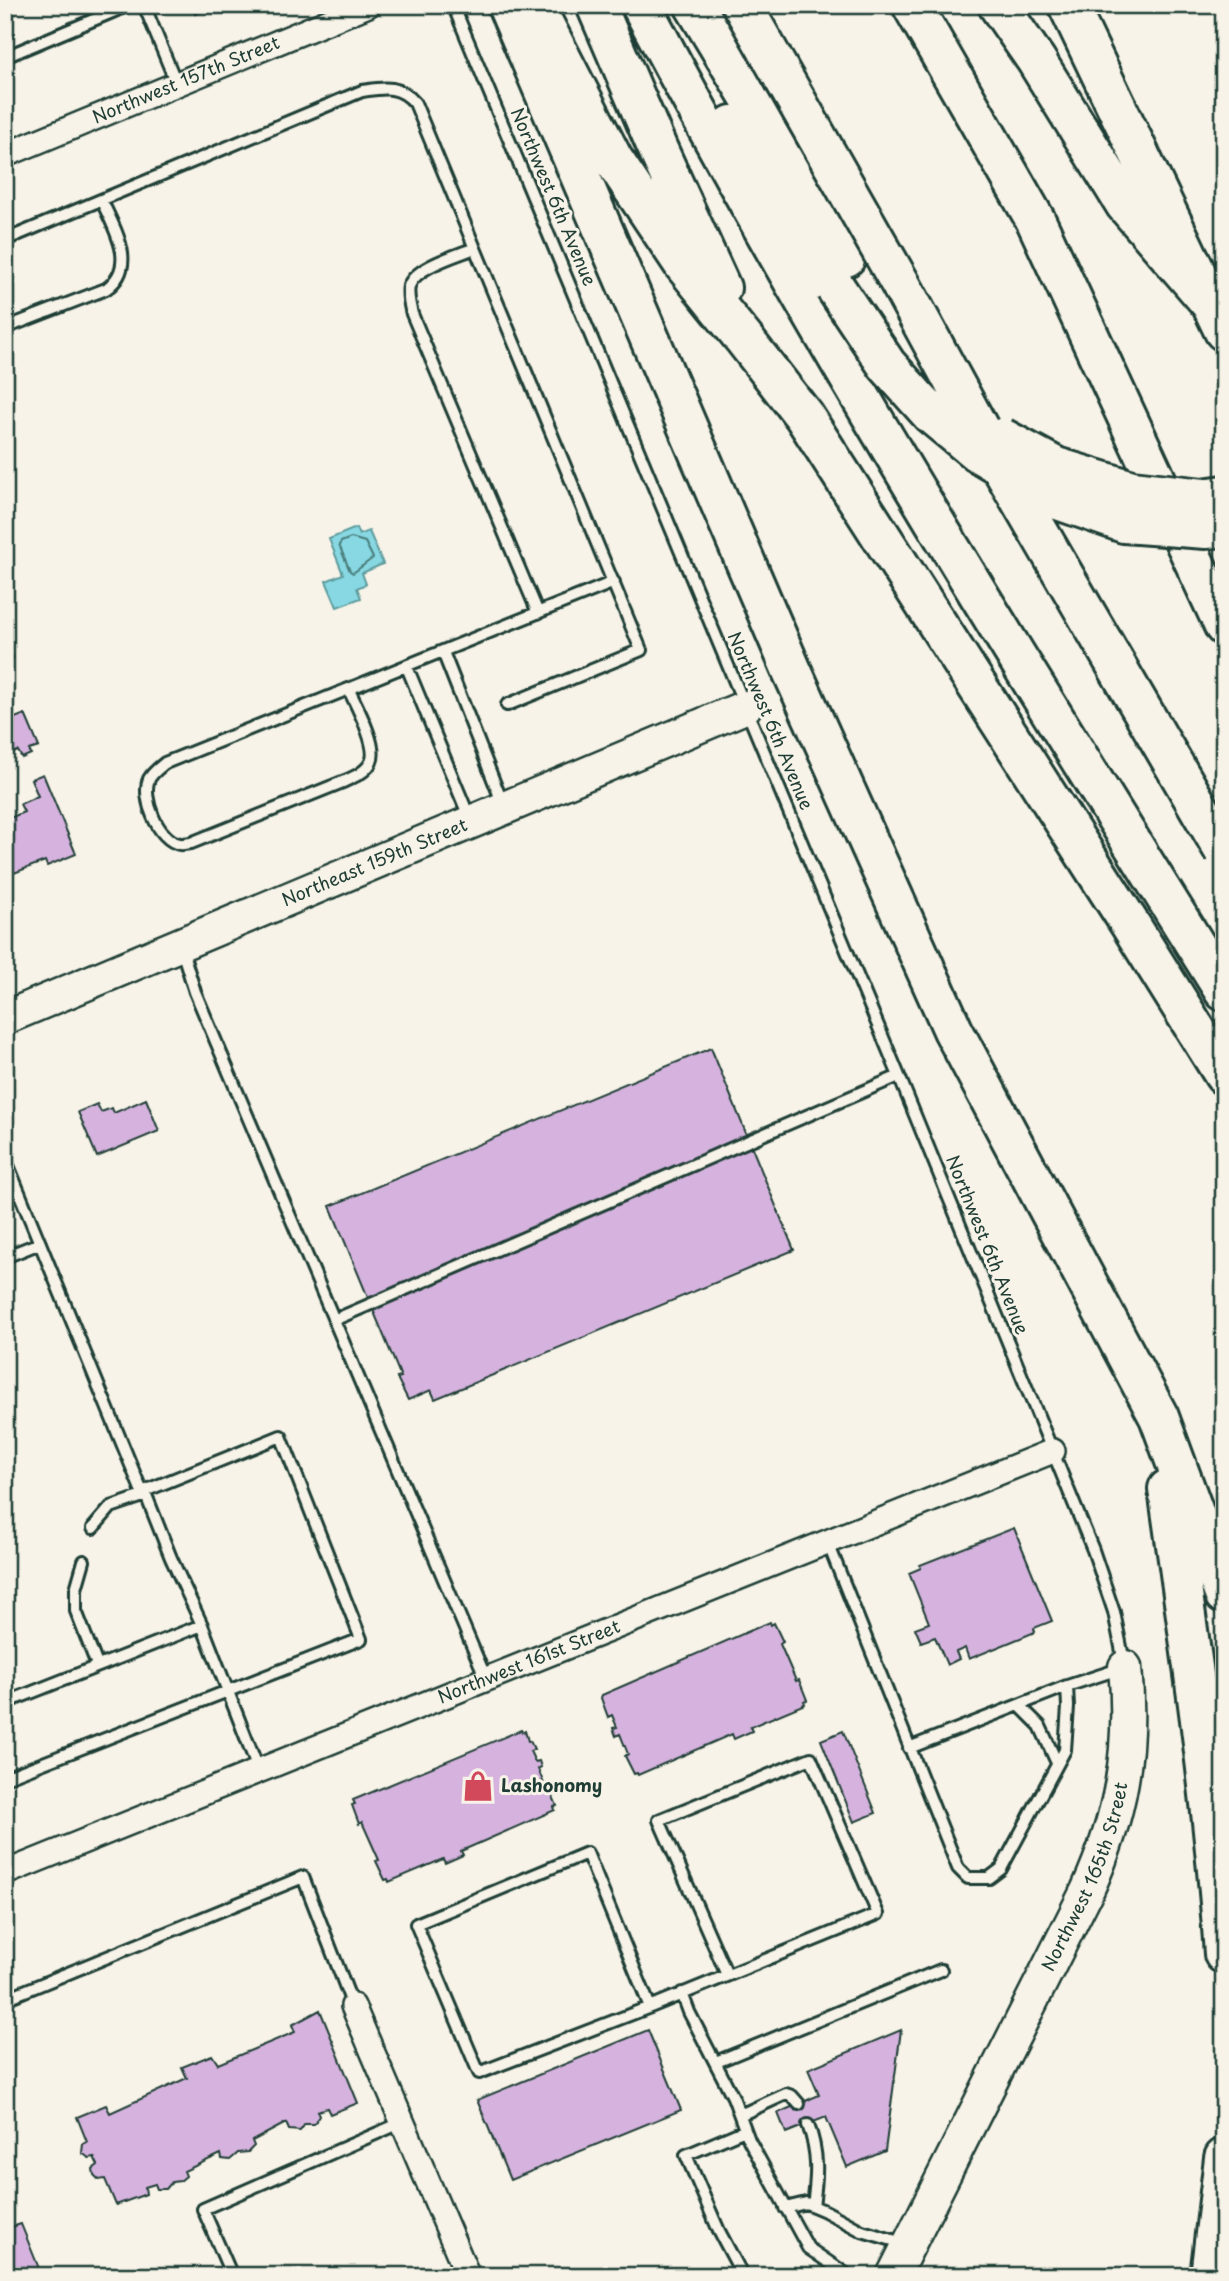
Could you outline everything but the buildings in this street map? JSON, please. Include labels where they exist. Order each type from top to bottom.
[{"type":"highway","points":[[507,5],[792,671],[953,1030],[1159,1418],[1224,1594]]},
{"type":"highway","points":[[534,5],[613,159],[684,265],[804,416],[1224,1075]]},
{"type":"highway","points":[[596,5],[744,339]]},
{"type":"highway","points":[[641,5],[833,290],[887,365],[931,414],[977,452],[1058,500],[1124,523],[1206,529],[1224,527]]},
{"type":"highway","points":[[656,5],[833,290],[936,398],[1003,439],[1056,467],[1132,490],[1203,498],[1224,495]]},
{"type":"highway","points":[[694,5],[1003,637],[1224,991]]},
{"type":"highway","points":[[742,5],[900,283],[983,436],[1224,851]]},
{"type":"highway","points":[[912,5],[1036,221],[1224,626]]},
{"type":"highway","points":[[998,5],[1036,60],[1125,204],[1218,318]]},
{"type":"highway","points":[[1068,5],[1218,318]]},
{"type":"highway","points":[[1159,1418],[1198,1702],[1224,1954]]},
{"type":"highway","points":[[1210,2276],[1224,2158]]},
{"type":"street","name":"Northwest 157th Street","points":[[5,155],[368,5]]},
{"type":"street","name":"Northeast 159th Street","points":[[5,1018],[745,707]]},
{"type":"street","name":"Northwest 161st Street","points":[[5,1873],[1053,1451]]},
{"type":"street","name":"Northwest 165th Street","points":[[893,2276],[1087,1891],[1105,1849],[1118,1807],[1126,1765],[1128,1720],[1125,1667]]},
{"type":"street","points":[[353,2006],[468,2276]]},
{"type":"lane","points":[[5,57],[129,5]]},
{"type":"lane","points":[[144,5],[177,85]]},
{"type":"lane","name":"Northwest 6th Avenue","points":[[453,5],[1053,1451]]},
{"type":"lane","points":[[5,240],[362,91],[395,89],[406,93],[415,103],[641,650],[507,705]]},
{"type":"lane","points":[[5,328],[106,289],[118,278],[124,258],[122,247],[102,201]]},
{"type":"lane","points":[[475,247],[415,276],[410,286],[409,301],[412,314],[538,613]]},
{"type":"lane","points":[[349,690],[373,750],[372,762],[361,773],[191,843],[180,844],[171,840],[161,829],[148,802],[146,791],[155,770],[165,763],[614,582]]},
{"type":"lane","points":[[443,652],[505,809]]},
{"type":"lane","points":[[407,667],[471,823]]},
{"type":"lane","points":[[181,945],[195,992],[487,1681]]},
{"type":"lane","points":[[334,1320],[899,1076]]},
{"type":"lane","points":[[5,1158],[142,1492],[281,1436],[361,1639],[5,1778]]},
{"type":"lane","points":[[5,1257],[40,1243]]},
{"type":"lane","name":"Northwest 165th Street","points":[[1053,1451],[1105,1581],[1125,1667]]},
{"type":"lane","points":[[93,1528],[111,1507],[146,1495],[171,1559],[202,1625],[259,1770]]},
{"type":"lane","points":[[828,1543],[962,1873],[975,1879],[989,1878],[1001,1869],[1065,1750],[1067,1686]]},
{"type":"lane","points":[[83,1561],[76,1589],[76,1611],[97,1665]]},
{"type":"lane","points":[[5,1703],[202,1625]]},
{"type":"lane","points":[[909,1748],[1067,1686],[1125,1667]]},
{"type":"lane","points":[[1019,1705],[1040,1726],[1057,1763]]},
{"type":"lane","points":[[650,2007],[587,1853],[416,1924],[479,2073],[650,2007],[878,1914],[811,1758],[660,1819],[727,1975]]},
{"type":"lane","points":[[5,1999],[303,1877],[353,2006]]},
{"type":"lane","points":[[716,2062],[941,1970]]},
{"type":"lane","points":[[682,1993],[745,2130],[808,2248],[849,2276]]},
{"type":"lane","points":[[740,2115],[786,2094],[799,2104]]},
{"type":"lane","points":[[232,2276],[204,2209],[403,2122]]},
{"type":"lane","points":[[808,2125],[816,2152],[813,2206]]},
{"type":"lane","points":[[743,2276],[719,2231],[686,2155],[745,2130]]},
{"type":"lane","points":[[785,2208],[806,2203],[862,2231],[908,2245]]},
{"type":"water","points":[[356,528],[359,535],[369,531],[383,564],[362,573],[366,584],[357,588],[361,598],[337,607],[326,581],[343,574],[329,539]]},
{"type":"place","name":"Lashonomy","points":[[478,1786]]}]
